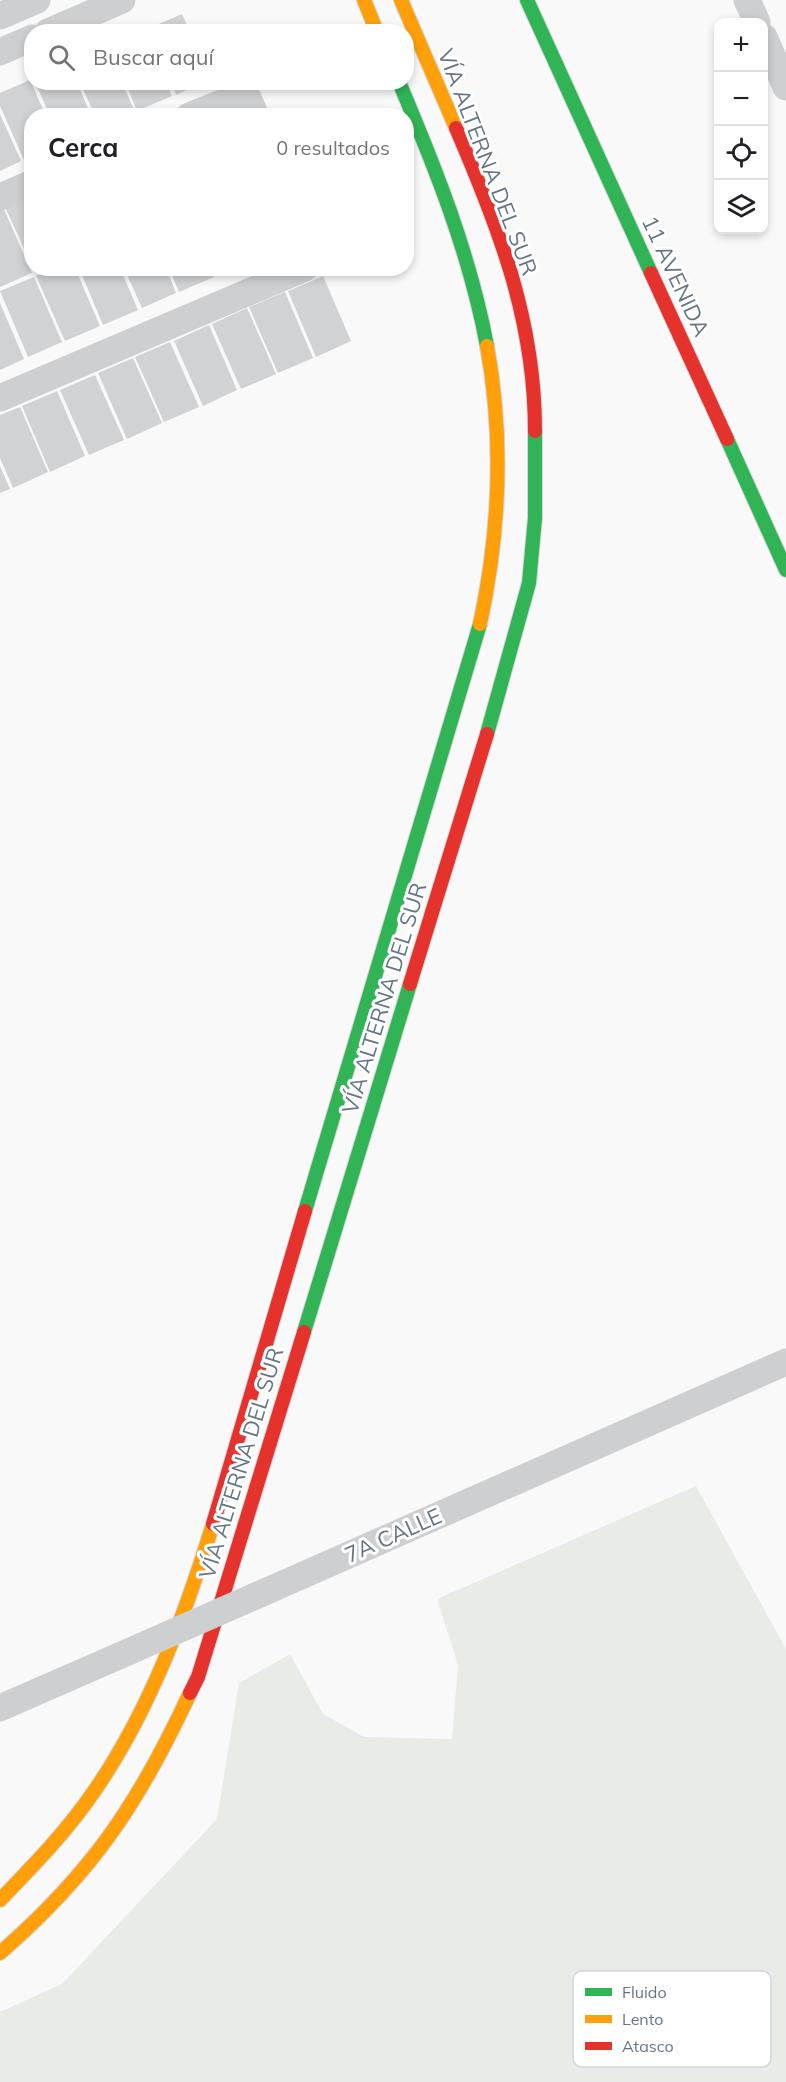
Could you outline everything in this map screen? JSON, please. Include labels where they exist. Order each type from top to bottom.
[{"type":"main road","points":[[364,0],[374,24]]},
{"type":"main road","name":"VÍA ALTERNA DEL SUR","points":[[401,0],[411,24]]},
{"type":"main road","name":"11 AVENIDA","points":[[527,0],[786,570]]},
{"type":"main road","name":"VÍA ALTERNA DEL SUR","points":[[0,1953],[43,1916],[107,1843],[135,1802],[198,1677],[510,661],[529,582],[536,518],[535,401],[527,329],[496,228],[414,31]]},
{"type":"main road","name":"VÍA ALTERNA DEL SUR","points":[[402,90],[410,108]]},
{"type":"main road","name":"VÍA ALTERNA DEL SUR","points":[[0,1900],[62,1834],[98,1786],[140,1712],[194,1586],[480,622],[493,551],[499,477],[497,416],[489,349],[471,275],[434,163],[414,117]]},
{"type":"street","points":[[0,16],[37,0]]},
{"type":"street","points":[[66,24],[122,0]]},
{"type":"street","points":[[747,0],[755,18]]},
{"type":"street","points":[[0,52],[24,42]]},
{"type":"street","points":[[768,46],[786,87]]},
{"type":"street","points":[[209,108],[243,94],[248,98],[252,108]]},
{"type":"street","points":[[0,197],[24,186]]},
{"type":"street","points":[[0,398],[286,276]]},
{"type":"street","name":"7A CALLE","points":[[0,1708],[786,1362]]},
{"type":"shaded area","points":[[696,1486],[786,1649],[786,2082],[0,2082],[0,2012],[62,1984],[217,1819],[239,1683],[290,1654],[323,1714],[364,1737],[452,1739],[458,1665],[437,1599]]},
{"type":"building","points":[[182,14],[186,24],[159,24]]},
{"type":"building","points":[[24,83],[24,90],[34,90],[42,108],[24,108],[24,160],[0,106],[0,93]]},
{"type":"building","points":[[39,90],[80,90],[88,108],[46,108]]},
{"type":"building","points":[[84,90],[125,90],[133,108],[91,108]]},
{"type":"building","points":[[128,90],[169,90],[172,96],[144,108],[136,108]]},
{"type":"building","points":[[174,90],[187,90],[176,95]]},
{"type":"building","points":[[0,114],[21,161],[0,171]]},
{"type":"building","points":[[24,199],[24,249],[5,207]]},
{"type":"building","points":[[3,207],[24,255],[25,276],[0,287],[0,209]]},
{"type":"building","points":[[36,276],[78,276],[100,326],[65,341]]},
{"type":"building","points":[[82,276],[123,276],[138,310],[103,325]]},
{"type":"building","points":[[128,276],[169,276],[176,293],[142,308]]},
{"type":"building","points":[[172,276],[214,276],[214,277],[179,292]]},
{"type":"building","points":[[323,276],[351,341],[316,357],[288,291]]},
{"type":"building","points":[[34,277],[62,342],[28,357],[0,291]]},
{"type":"building","points":[[285,292],[313,358],[278,373],[249,307]]},
{"type":"building","points":[[0,303],[24,359],[0,370]]},
{"type":"building","points":[[247,308],[276,374],[241,389],[212,324]]},
{"type":"building","points":[[209,325],[237,390],[203,406],[174,341]]},
{"type":"building","points":[[170,342],[199,407],[164,422],[135,357]]},
{"type":"building","points":[[133,358],[162,423],[127,439],[98,373]]},
{"type":"building","points":[[95,375],[124,440],[89,455],[60,390]]},
{"type":"building","points":[[57,391],[85,456],[50,472],[22,406]]},
{"type":"building","points":[[20,407],[48,472],[13,488],[0,458],[0,415]]},
{"type":"building","points":[[0,466],[10,489],[0,493]]},
{"type":"traffic: fast","points":[[527,0],[651,273]]},
{"type":"traffic: fast","points":[[402,90],[410,108]]},
{"type":"traffic: fast","points":[[414,118],[461,244],[487,346]]},
{"type":"traffic: fast","points":[[487,734],[529,583],[535,518],[535,431]]},
{"type":"traffic: fast","points":[[727,439],[786,570]]},
{"type":"traffic: fast","points":[[305,1211],[480,624]]},
{"type":"traffic: fast","points":[[304,1332],[410,984]]},
{"type":"traffic: slow","points":[[364,0],[374,24]]},
{"type":"traffic: slow","points":[[401,0],[411,24]]},
{"type":"traffic: slow","points":[[414,30],[456,128]]},
{"type":"traffic: slow","points":[[480,624],[492,554],[498,450],[487,346]]},
{"type":"traffic: slow","points":[[0,1900],[74,1819],[115,1759],[164,1661],[213,1524]]},
{"type":"traffic: slow","points":[[0,1953],[61,1894],[110,1834],[152,1769],[190,1693]]},
{"type":"traffic: jam","points":[[456,128],[512,275],[529,351],[535,431]]},
{"type":"traffic: jam","points":[[651,273],[727,439]]},
{"type":"traffic: jam","points":[[410,984],[487,734]]},
{"type":"traffic: jam","points":[[213,1524],[305,1211]]},
{"type":"traffic: jam","points":[[190,1693],[198,1677],[304,1332]]}]
